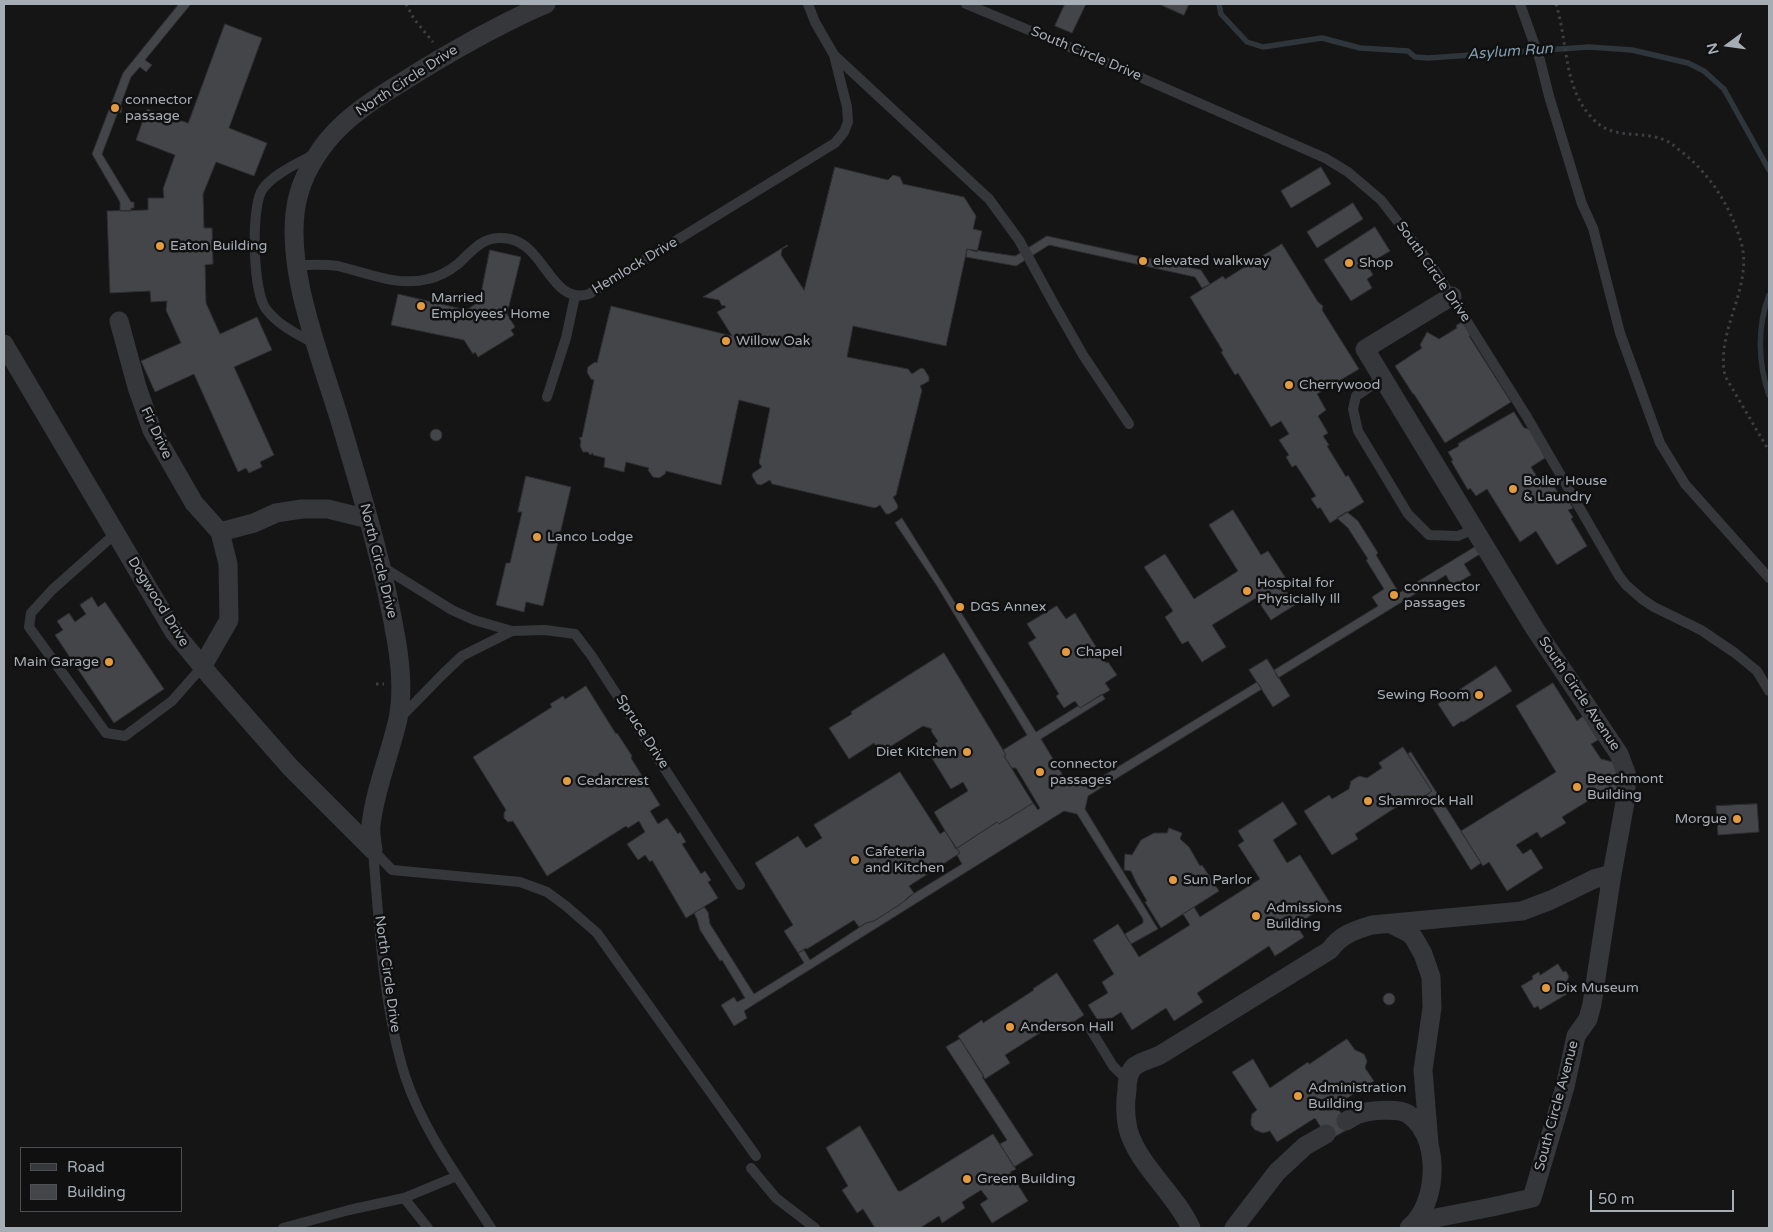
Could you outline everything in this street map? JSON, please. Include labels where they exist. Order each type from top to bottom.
[{"type":"street","name":"North Circle Drive","points":[[373,850],[370,828],[398,720],[402,683],[400,664],[392,615],[368,519],[344,432],[301,292],[296,265],[294,231],[298,194],[320,151],[340,127],[358,111],[444,56],[512,19],[546,4]]},
{"type":"street","name":"South Circle Avenue","points":[[1412,1225],[1532,1198],[1565,1087],[1576,1036],[1588,1019],[1592,1004],[1626,797],[1626,773],[1619,754],[1535,629],[1365,349],[1452,296]]},
{"type":"street","name":"Fir Drive","points":[[120,322],[137,387],[152,430],[194,503],[220,532],[228,564],[229,620],[202,667]]},
{"type":"street","name":"Dogwood Drive","points":[[4,344],[174,632],[202,667],[290,767],[373,850]]},
{"type":"street","points":[[220,532],[276,513],[302,509],[328,509],[368,519]]},
{"type":"street","points":[[1191,1228],[1178,1205],[1145,1162],[1131,1136],[1126,1118],[1128,1080],[1129,1073],[1136,1066],[1160,1055],[1330,950],[1344,936],[1372,925],[1522,911],[1552,900],[1594,879],[1612,874]]},
{"type":"street","points":[[1390,924],[1409,933],[1414,938],[1423,954],[1431,977],[1432,1008],[1423,1070],[1432,1172],[1430,1195],[1422,1214],[1412,1225]]},
{"type":"street","points":[[1346,1121],[1360,1114],[1389,1110],[1402,1111],[1420,1125],[1429,1143]]},
{"type":"street","points":[[1234,1228],[1277,1172],[1305,1146],[1326,1134]]},
{"type":"lane","name":"Hemlock Drive","points":[[296,265],[336,266],[387,279],[421,281],[447,271],[459,263],[478,245],[501,238],[519,242],[532,251],[566,293],[576,296],[589,294],[835,143],[844,132],[848,122],[847,107],[834,55],[815,22],[808,4]]},
{"type":"lane","name":"South Circle Drive","points":[[966,4],[1325,158],[1348,172],[1381,200],[1432,266],[1452,296],[1527,417],[1619,576],[1642,600],[1701,630],[1748,662],[1757,671],[1769,691]]},
{"type":"lane","points":[[1520,4],[1540,60],[1582,204],[1592,228],[1620,333],[1660,443],[1685,484],[1769,578]]},
{"type":"lane","points":[[834,55],[990,199],[1019,240],[1054,306],[1129,424]]},
{"type":"lane","points":[[316,345],[278,322],[264,307],[258,287],[255,227],[261,192],[276,176],[320,151]]},
{"type":"lane","points":[[547,397],[566,338],[576,296]]},
{"type":"lane","points":[[1383,378],[1356,396],[1353,409],[1358,431],[1408,514],[1429,535],[1458,536],[1474,529]]},
{"type":"lane","points":[[116,533],[52,590],[30,613],[30,627],[106,733],[125,736],[172,701],[202,667]]},
{"type":"lane","name":"Spruce Drive","points":[[380,565],[446,607],[474,620],[512,631],[544,630],[575,634],[591,655],[740,884]]},
{"type":"lane","name":"Spruce Drive","points":[[398,720],[462,656],[512,631]]},
{"type":"lane","points":[[373,850],[392,870],[520,882],[547,892],[566,906],[597,933],[756,1156]]},
{"type":"lane","name":"North Circle Drive","points":[[373,850],[381,944],[393,1025],[406,1077],[423,1117],[456,1176],[491,1228]]},
{"type":"lane","points":[[1091,1030],[1113,1066],[1128,1080]]},
{"type":"lane","points":[[751,1168],[776,1198],[815,1228]]},
{"type":"lane","points":[[283,1228],[349,1210],[404,1198],[456,1176]]},
{"type":"lane","points":[[404,1198],[428,1228]]},
{"type":"path","points":[[406,4],[414,19],[444,56]]},
{"type":"path","points":[[1556,4],[1560,16],[1566,60],[1578,99],[1592,119],[1609,131],[1666,139],[1695,162],[1719,192],[1732,218],[1741,244],[1743,263],[1741,280],[1727,331],[1722,363],[1725,376],[1769,451]]},
{"type":"building","name":"connector passage","points":[[179,4],[191,4],[145,60],[152,65],[146,72],[140,67],[131,77],[120,107],[122,108],[121,113],[118,112],[102,154],[131,202],[134,202],[134,208],[131,208],[131,211],[120,211],[120,202],[92,154],[123,73]]},
{"type":"building","points":[[1065,4],[1086,4],[1072,33],[1055,26]]},
{"type":"building","points":[[1159,4],[1189,4],[1184,15]]},
{"type":"building","name":"Eaton Building","points":[[225,24],[262,38],[229,128],[267,143],[254,176],[216,162],[203,194],[204,228],[212,228],[213,264],[205,265],[206,303],[220,334],[257,317],[272,350],[234,367],[274,455],[260,462],[262,467],[249,473],[246,468],[238,472],[194,374],[155,392],[141,361],[181,343],[166,310],[167,301],[151,302],[150,291],[110,293],[107,211],[148,210],[148,198],[164,198],[163,189],[175,155],[136,140],[147,109],[188,123]]},
{"type":"building","name":"Willow Oak","points":[[835,167],[888,180],[893,175],[900,177],[903,184],[964,197],[976,216],[973,229],[982,231],[977,252],[967,249],[946,346],[853,326],[847,357],[908,369],[912,374],[921,368],[924,369],[929,377],[929,381],[920,386],[922,390],[896,495],[893,497],[898,506],[897,509],[886,514],[880,505],[875,508],[772,484],[770,480],[761,485],[757,484],[752,476],[753,473],[762,467],[759,463],[770,408],[739,400],[721,485],[666,471],[659,478],[653,477],[648,470],[649,468],[626,462],[624,472],[604,467],[605,458],[593,455],[593,453],[590,455],[588,452],[583,452],[579,438],[582,437],[594,380],[591,379],[587,372],[588,367],[595,362],[597,363],[611,306],[732,336],[717,312],[726,307],[722,306],[719,300],[703,297],[787,245],[782,249],[781,255],[804,290]]},
{"type":"building","points":[[1321,167],[1331,184],[1291,208],[1281,191]]},
{"type":"building","points":[[1353,203],[1363,219],[1317,248],[1307,232]]},
{"type":"building","name":"Shop","points":[[1375,227],[1390,251],[1367,265],[1373,275],[1367,279],[1372,288],[1351,301],[1324,260]]},
{"type":"building","name":"elevated walkway","points":[[1047,236],[1201,270],[1210,284],[1202,288],[1195,277],[1049,245],[1016,266],[966,257],[967,249],[1015,256]]},
{"type":"building","name":"Cherrywood","points":[[1282,244],[1318,302],[1323,306],[1322,310],[1359,369],[1317,394],[1326,410],[1318,416],[1328,433],[1323,436],[1329,445],[1327,446],[1346,477],[1348,475],[1364,502],[1330,523],[1320,507],[1318,509],[1311,499],[1316,496],[1296,465],[1292,467],[1286,457],[1289,455],[1279,440],[1289,434],[1281,421],[1271,427],[1238,373],[1235,375],[1221,352],[1223,351],[1190,297],[1223,276],[1225,279]]},
{"type":"building","name":"Married Employees' Home","points":[[490,250],[521,257],[507,314],[515,327],[511,330],[514,335],[478,357],[475,352],[473,354],[464,340],[391,325],[398,294],[466,310],[479,302]]},
{"type":"building","points":[[1465,320],[1473,333],[1469,336],[1511,402],[1445,443],[1395,366],[1422,348],[1420,345],[1427,332],[1439,339],[1457,328],[1456,326]]},
{"type":"building","name":"Boiler House & Laundry","points":[[1514,412],[1524,428],[1533,432],[1545,458],[1531,467],[1542,485],[1550,480],[1559,494],[1563,492],[1573,508],[1568,510],[1573,517],[1571,519],[1587,546],[1557,565],[1536,531],[1520,542],[1487,489],[1476,496],[1470,488],[1468,490],[1451,461],[1453,460],[1448,452],[1459,446],[1458,444]]},
{"type":"building","points":[[434,429],[438,429],[442,435],[438,441],[434,441],[430,437],[430,433]]},
{"type":"building","name":"Lanco Lodge","points":[[526,476],[571,487],[543,606],[526,602],[524,612],[496,605],[506,563],[510,563],[522,512],[518,512]]},
{"type":"building","name":"Hospital for Physicially Ill","points":[[1233,510],[1261,555],[1268,551],[1287,580],[1281,583],[1295,605],[1271,620],[1256,598],[1212,625],[1226,647],[1202,662],[1188,641],[1182,644],[1165,617],[1173,611],[1144,567],[1165,554],[1194,599],[1238,571],[1209,525]]},
{"type":"building","name":"connnector passages","points":[[1347,512],[1358,521],[1378,553],[1376,555],[1399,593],[1476,546],[1480,554],[1464,564],[1471,575],[1452,586],[1446,575],[1278,678],[1274,670],[1378,606],[1372,597],[1384,589],[1348,528],[1337,518]]},
{"type":"building","name":"connector passages","points":[[902,518],[1036,732],[1078,706],[1080,708],[1102,694],[1105,699],[1041,739],[1068,784],[1082,776],[1088,785],[1257,682],[1262,689],[1088,796],[1085,809],[1158,929],[1131,944],[1125,934],[1143,923],[1143,919],[1077,814],[1064,811],[750,1007],[744,1011],[747,1018],[734,1026],[721,1005],[734,997],[737,1002],[745,998],[722,960],[720,961],[700,930],[694,913],[704,907],[708,912],[710,924],[754,994],[804,963],[798,953],[804,950],[810,960],[962,864],[957,855],[960,853],[957,848],[997,822],[999,824],[1033,803],[1038,810],[1040,808],[1016,768],[1012,768],[1004,756],[1006,755],[1003,750],[1027,735],[937,586],[895,523]]},
{"type":"building","name":"Main Garage","points":[[92,597],[98,607],[105,602],[164,689],[114,723],[55,635],[63,630],[57,621],[69,613],[75,622],[86,614],[80,605]]},
{"type":"building","name":"Chapel","points":[[1057,606],[1066,619],[1075,613],[1106,663],[1108,662],[1117,675],[1105,683],[1110,690],[1080,708],[1075,701],[1064,708],[1056,696],[1059,694],[1028,643],[1036,638],[1027,624]]},
{"type":"building","name":"Diet Kitchen","points":[[944,653],[1033,803],[999,824],[997,822],[956,849],[934,812],[968,791],[963,782],[951,789],[930,755],[932,754],[929,749],[938,741],[931,731],[932,729],[923,726],[880,753],[874,743],[849,759],[829,728]]},
{"type":"building","points":[[1267,659],[1290,696],[1273,707],[1249,670]]},
{"type":"building","name":"Sewing Room","points":[[1496,666],[1512,691],[1453,727],[1438,704]]},
{"type":"building","name":"Beechmont Building","points":[[1553,683],[1577,721],[1583,716],[1598,740],[1591,744],[1601,759],[1613,762],[1623,786],[1620,792],[1611,799],[1599,801],[1591,799],[1562,817],[1566,823],[1541,838],[1537,832],[1516,845],[1523,854],[1531,849],[1543,868],[1507,891],[1489,862],[1483,866],[1461,831],[1556,772],[1516,706]]},
{"type":"building","name":"Cedarcrest","points":[[586,686],[632,756],[631,758],[660,805],[650,811],[658,824],[667,818],[678,834],[680,832],[686,842],[682,844],[701,874],[705,871],[711,880],[708,882],[718,898],[686,918],[652,860],[650,862],[645,855],[638,860],[627,844],[645,832],[639,821],[628,828],[626,826],[547,876],[513,821],[508,822],[504,818],[506,810],[473,757],[552,707],[550,704],[563,696],[565,699]]},
{"type":"building","name":"Shamrock Hall","points":[[1403,747],[1432,791],[1407,807],[1404,802],[1355,834],[1358,839],[1332,855],[1304,811],[1329,795],[1332,799],[1349,789],[1351,781],[1359,776],[1367,778],[1382,768],[1379,763]]},
{"type":"building","points":[[1411,752],[1481,863],[1471,870],[1425,796],[1432,791],[1408,754]]},
{"type":"building","name":"Cafeteria and Kitchen","points":[[900,772],[940,834],[945,831],[960,853],[909,886],[914,893],[874,921],[859,927],[854,920],[798,953],[784,931],[793,925],[755,863],[798,836],[806,848],[822,838],[814,825]]},
{"type":"building","name":"Admissions Building","points":[[1283,802],[1297,824],[1273,840],[1287,863],[1300,855],[1330,903],[1296,925],[1304,937],[1275,956],[1269,946],[1197,993],[1203,1002],[1174,1021],[1166,1008],[1132,1030],[1121,1012],[1112,1018],[1097,1019],[1088,1005],[1108,993],[1102,982],[1114,974],[1093,940],[1118,924],[1139,957],[1190,925],[1183,914],[1194,907],[1200,917],[1260,879],[1238,845],[1244,841],[1238,831]]},
{"type":"building","name":"Morgue","points":[[1757,804],[1759,832],[1718,835],[1716,806]]},
{"type":"building","name":"Sun Parlor","points":[[1169,828],[1182,833],[1180,839],[1189,847],[1200,866],[1202,865],[1219,891],[1161,928],[1145,902],[1147,901],[1131,871],[1124,870],[1125,854],[1132,855],[1141,840],[1154,833],[1167,833]]},
{"type":"building","name":"Dix Museum","points":[[1558,964],[1563,972],[1566,971],[1569,977],[1567,980],[1571,987],[1565,990],[1567,994],[1540,1010],[1538,1006],[1534,1008],[1521,986],[1533,979],[1532,976],[1539,972],[1540,975]]},
{"type":"building","name":"Anderson Hall","points":[[1057,973],[1084,1015],[1059,1031],[1054,1024],[1005,1055],[1010,1063],[985,1079],[958,1036],[982,1020],[983,1023]]},
{"type":"building","points":[[1387,993],[1391,993],[1395,999],[1391,1005],[1387,1005],[1383,1001],[1383,997]]},
{"type":"building","points":[[960,1039],[984,1076],[982,1077],[1033,1155],[1014,1167],[1000,1144],[1007,1140],[946,1047]]},
{"type":"building","name":"Administration Building","points":[[1347,1039],[1355,1050],[1364,1054],[1367,1061],[1365,1068],[1374,1081],[1336,1105],[1350,1128],[1329,1140],[1315,1118],[1277,1142],[1270,1131],[1263,1133],[1255,1130],[1251,1125],[1251,1119],[1252,1114],[1257,1110],[1232,1072],[1253,1059],[1270,1088],[1308,1062],[1309,1064]]},
{"type":"building","name":"Green Building","points":[[860,1126],[898,1191],[901,1191],[993,1134],[1016,1169],[1010,1172],[1028,1201],[992,1223],[980,1204],[988,1199],[981,1190],[962,1202],[965,1208],[942,1223],[939,1216],[920,1228],[875,1228],[863,1209],[857,1213],[842,1190],[848,1186],[826,1148]]},
{"type":"waterway","name":"Asylum Run","points":[[1219,4],[1221,14],[1247,42],[1263,47],[1322,38],[1360,48],[1408,51],[1415,57],[1428,58],[1589,47],[1632,50],[1688,63],[1704,71],[1724,89],[1769,170]]},
{"type":"waterway","name":"Asylum Run","points":[[1769,295],[1762,319],[1760,345],[1765,383],[1769,395]]},
{"type":"place","name":"connector passage","points":[[115,108]]},
{"type":"place","name":"Eaton Building","points":[[160,246]]},
{"type":"place","name":"elevated walkway","points":[[1143,261]]},
{"type":"place","name":"Shop","points":[[1349,263]]},
{"type":"place","name":"Married Employees' Home","points":[[421,306]]},
{"type":"place","name":"Willow Oak","points":[[726,341]]},
{"type":"place","name":"Cherrywood","points":[[1289,385]]},
{"type":"place","name":"Boiler House & Laundry","points":[[1513,489]]},
{"type":"place","name":"Lanco Lodge","points":[[537,537]]},
{"type":"place","name":"Hospital for Physicially Ill","points":[[1247,591]]},
{"type":"place","name":"connnector passages","points":[[1394,595]]},
{"type":"place","name":"DGS Annex","points":[[960,607]]},
{"type":"place","name":"Chapel","points":[[1066,652]]},
{"type":"place","name":"Main Garage","points":[[109,662]]},
{"type":"place","name":"Sewing Room","points":[[1479,695]]},
{"type":"place","name":"Diet Kitchen","points":[[967,752]]},
{"type":"place","name":"connector passages","points":[[1040,772]]},
{"type":"place","name":"Cedarcrest","points":[[567,781]]},
{"type":"place","name":"Beechmont Building","points":[[1577,787]]},
{"type":"place","name":"Shamrock Hall","points":[[1368,801]]},
{"type":"place","name":"Morgue","points":[[1737,819]]},
{"type":"place","name":"Cafeteria and Kitchen","points":[[855,860]]},
{"type":"place","name":"Sun Parlor","points":[[1173,880]]},
{"type":"place","name":"Admissions Building","points":[[1256,916]]},
{"type":"place","name":"Dix Museum","points":[[1546,988]]},
{"type":"place","name":"Anderson Hall","points":[[1010,1027]]},
{"type":"place","name":"Administration Building","points":[[1298,1096]]},
{"type":"place","name":"Green Building","points":[[967,1179]]}]
